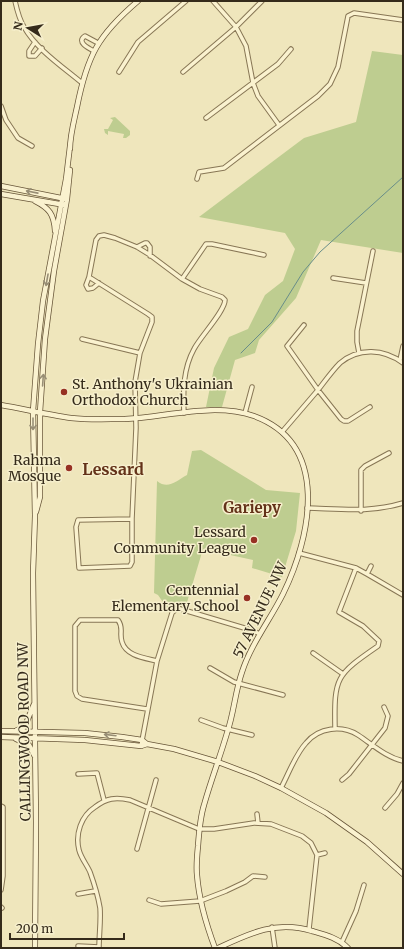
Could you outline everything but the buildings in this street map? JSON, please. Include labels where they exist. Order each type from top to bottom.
[{"type":"main road","name":"CALLINGWOOD ROAD NW","points":[[35,516],[40,497],[40,412],[45,339],[65,199],[70,146],[82,83],[86,68],[98,43],[111,26],[138,1]]},
{"type":"main road","points":[[1,186],[65,199]]},
{"type":"main road","points":[[1,194],[64,205]]},
{"type":"main road","points":[[31,200],[44,206],[51,213],[54,220],[55,229],[54,242]]},
{"type":"main road","name":"CALLINGWOOD ROAD NW","points":[[35,948],[35,701],[33,573],[35,516],[33,411],[43,301],[54,242],[64,205]]},
{"type":"main road","name":"57 AVENUE NW","points":[[1,405],[80,418],[135,418],[209,411],[245,413],[269,423],[282,432],[295,447],[300,456],[306,474],[308,491],[307,508],[299,553],[283,593],[246,661],[238,684],[228,729],[203,806],[199,829],[196,873],[200,901],[216,948]]},
{"type":"main road","points":[[12,731],[25,726],[35,701]]},
{"type":"main road","points":[[1,731],[101,734],[142,740],[147,744],[186,752],[218,762],[281,788],[336,820],[367,842],[403,874]]},
{"type":"main road","points":[[1,737],[100,741],[141,746],[147,744]]},
{"type":"main road","points":[[9,737],[21,741],[29,746],[33,752],[35,765]]},
{"type":"main road","points":[[216,948],[252,932],[272,927],[291,927],[308,929],[326,934],[342,942],[348,948]]},
{"type":"street","points":[[15,1],[23,26],[35,42],[82,83]]},
{"type":"street","points":[[119,72],[138,42],[186,1]]},
{"type":"street","points":[[213,1],[236,28],[246,46],[253,83],[258,96],[279,125]]},
{"type":"street","points":[[183,72],[236,28],[262,1]]},
{"type":"street","points":[[197,179],[199,172],[224,168],[318,96],[330,84],[338,67],[348,16],[354,13],[403,20]]},
{"type":"street","points":[[94,51],[82,43],[82,37],[85,36],[98,43]]},
{"type":"street","points":[[35,42],[29,50],[29,56],[34,56],[42,48]]},
{"type":"street","points":[[206,118],[278,64],[291,49]]},
{"type":"street","points":[[1,106],[6,120],[18,138],[32,146]]},
{"type":"street","points":[[1,123],[6,120]]},
{"type":"street","points":[[99,283],[93,288],[88,289],[86,285],[96,240],[99,236],[104,235],[137,247],[182,279],[200,289],[222,297],[225,302],[223,307],[197,343],[189,360],[183,387],[184,413]]},
{"type":"street","points":[[137,247],[143,243],[147,243],[150,247],[150,256]]},
{"type":"street","points":[[182,279],[206,244],[212,244],[264,256]]},
{"type":"street","points":[[359,353],[357,331],[373,252]]},
{"type":"street","points":[[89,277],[152,317],[152,325],[140,353],[135,382],[132,562],[130,566],[79,568],[76,527],[78,520],[132,520]]},
{"type":"street","points":[[333,278],[366,283]]},
{"type":"street","points":[[304,325],[287,346],[342,421],[348,421],[370,407]]},
{"type":"street","points":[[82,339],[140,353]]},
{"type":"street","points":[[282,432],[340,364],[348,358],[359,353],[371,351],[380,352],[402,361],[403,346]]},
{"type":"street","points":[[245,413],[252,387]]},
{"type":"street","points":[[362,511],[361,470],[365,466],[389,453]]},
{"type":"street","points":[[307,508],[362,511],[377,510],[403,503]]},
{"type":"street","points":[[299,553],[356,568],[403,595]]},
{"type":"street","points":[[367,574],[371,566]]},
{"type":"street","points":[[335,728],[334,699],[337,684],[352,664],[378,646],[380,641],[363,626],[339,612],[356,568]]},
{"type":"street","points":[[141,746],[157,661],[172,613],[177,608],[253,630],[260,634]]},
{"type":"street","points":[[147,709],[82,699],[77,696],[75,692],[75,626],[80,620],[118,620],[122,625],[122,641],[126,649],[138,656],[157,661]]},
{"type":"street","points":[[313,653],[343,674]]},
{"type":"street","points":[[210,668],[230,681],[238,684],[283,695]]},
{"type":"street","points":[[342,780],[349,774],[387,724],[388,714],[384,707]]},
{"type":"street","points":[[201,720],[228,729],[252,734]]},
{"type":"street","points":[[281,788],[305,743],[318,733],[335,728],[352,732],[390,757],[403,761]]},
{"type":"street","points":[[78,774],[97,773],[104,800]]},
{"type":"street","points":[[137,849],[156,780]]},
{"type":"street","points":[[385,808],[397,794],[403,782]]},
{"type":"street","points":[[78,946],[99,948],[100,908],[90,873],[79,851],[78,832],[83,818],[92,809],[104,800],[118,798],[130,800],[199,829],[214,829],[258,823],[271,824],[302,836],[311,843],[317,855],[308,929]]},
{"type":"street","points":[[1,890],[3,876],[2,807]]},
{"type":"street","points":[[257,814],[258,823]]},
{"type":"street","points":[[317,855],[325,853]]},
{"type":"street","points":[[149,900],[161,904],[200,901],[226,891],[245,882],[253,876],[265,877]]},
{"type":"street","points":[[342,942],[356,911],[364,885]]},
{"type":"street","points":[[78,894],[96,891]]},
{"type":"street","points":[[272,927],[275,948]]},
{"type":"green space","points":[[372,51],[403,55],[403,253],[321,240],[296,298],[259,340],[255,353],[235,360],[222,407],[206,407],[214,368],[229,337],[248,329],[265,295],[283,281],[295,249],[285,233],[199,217],[304,138],[356,122]]},
{"type":"green space","points":[[115,117],[130,131],[130,135],[126,138],[123,138],[124,134],[108,131],[108,135],[105,133],[104,129],[108,129],[113,120],[110,118]]},
{"type":"green space","points":[[201,450],[266,490],[300,493],[296,531],[282,577],[252,568],[253,560],[203,549],[185,609],[176,605],[167,608],[158,595],[154,593],[157,481],[161,484],[168,485],[187,475],[192,451]]},
{"type":"waterway","points":[[241,353],[272,322],[303,272],[320,252],[403,177]]},
{"type":"place","name":"St. Anthony's Ukrainian Orthodox Church","points":[[64,392]]},
{"type":"place","name":"Rahma Mosque","points":[[69,468]]},
{"type":"place","name":"Lessard Community League","points":[[254,540]]},
{"type":"place","name":"Centennial Elementary School","points":[[247,598]]},
{"type":"district","name":"Lessard","points":[[113,469]]},
{"type":"district","name":"Gariepy","points":[[252,507]]}]
